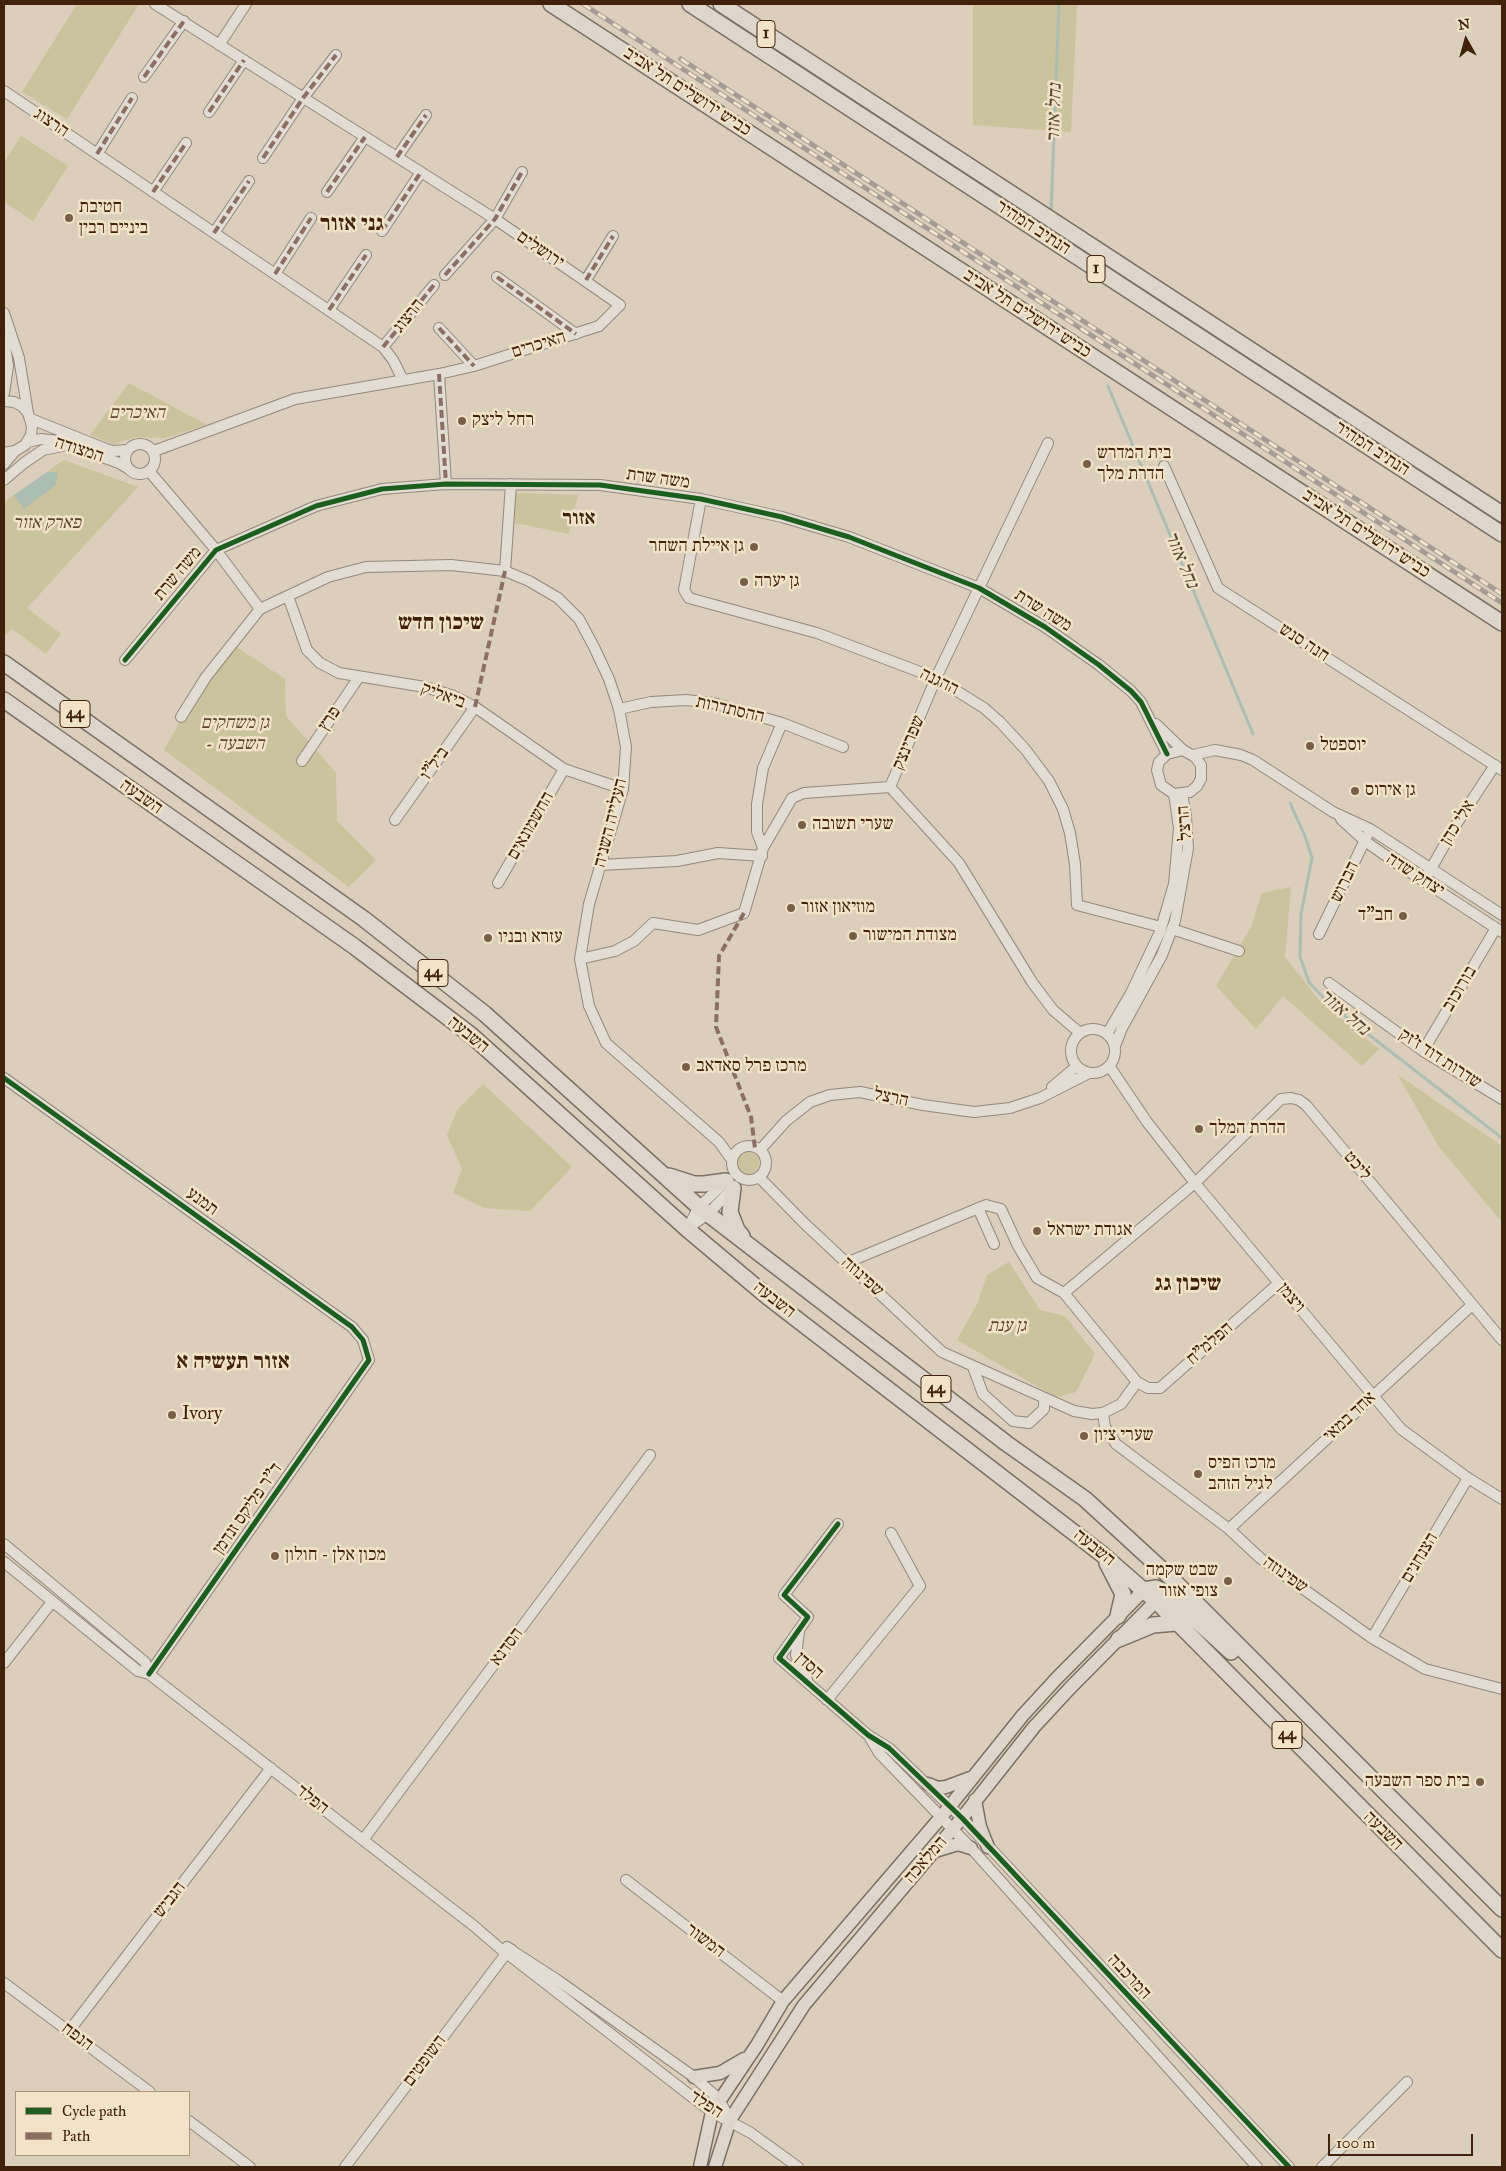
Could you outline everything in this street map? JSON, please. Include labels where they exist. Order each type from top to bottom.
[{"type":"highway","name":"כביש ירושלים תל אביב","points":[[551,4],[1502,623]]},
{"type":"highway","name":"הנתיב המהיר","points":[[690,4],[1502,534]]},
{"type":"highway","name":"1","points":[[721,4],[1502,514]]},
{"type":"highway","name":"השבעה","points":[[4,663],[371,925],[485,1014],[704,1210],[1006,1443],[1085,1499],[1169,1576],[1502,1909]]},
{"type":"highway","name":"השבעה","points":[[4,700],[354,947],[463,1029],[687,1229],[768,1297],[1103,1555],[1144,1590],[1161,1597],[1176,1623],[1502,1950]]},
{"type":"highway","points":[[653,1166],[686,1183],[704,1184],[734,1180],[730,1204],[732,1221],[737,1230],[764,1258]]},
{"type":"highway","points":[[1103,1555],[1123,1594],[1118,1616]]},
{"type":"highway","points":[[1161,1597],[1287,1696]]},
{"type":"highway","points":[[1119,1638],[1153,1625],[1176,1623]]},
{"type":"main road","points":[[1161,1597],[1169,1584],[1169,1576]]},
{"type":"main road","name":"המלאכה","points":[[700,2167],[712,2112],[757,2045],[783,2001],[946,1811],[1029,1709],[1144,1590]]},
{"type":"main road","name":"המלאכה","points":[[715,2167],[730,2120],[804,2005],[953,1829],[1034,1727],[1070,1686],[1161,1597]]},
{"type":"main road","points":[[928,1784],[938,1788],[946,1787],[972,1777]]},
{"type":"main road","points":[[975,1800],[980,1826],[988,1847]]},
{"type":"main road","points":[[932,1852],[958,1844],[971,1848]]},
{"type":"main road","points":[[694,2077],[720,2073],[748,2056]]},
{"type":"street","name":"ירושלים","points":[[155,4],[495,219],[620,305]]},
{"type":"street","points":[[219,45],[246,4]]},
{"type":"street","points":[[144,77],[184,21]]},
{"type":"street","points":[[262,158],[303,98],[336,55]]},
{"type":"street","points":[[209,112],[244,60]]},
{"type":"street","name":"הרצוג","points":[[4,91],[383,347],[393,360],[403,380]]},
{"type":"street","points":[[97,154],[132,98]]},
{"type":"street","points":[[397,156],[426,115]]},
{"type":"street","points":[[327,192],[365,136]]},
{"type":"street","points":[[153,192],[186,143]]},
{"type":"street","points":[[382,231],[421,172]]},
{"type":"street","points":[[445,275],[495,219],[522,172]]},
{"type":"street","points":[[214,233],[249,181]]},
{"type":"street","points":[[275,274],[311,218]]},
{"type":"street","points":[[586,280],[613,236]]},
{"type":"street","points":[[329,310],[366,254]]},
{"type":"street","name":"האיכרים","points":[[497,277],[576,334]]},
{"type":"street","name":"הרצוג","points":[[383,347],[434,285]]},
{"type":"street","name":"האיכרים","points":[[154,451],[295,399],[439,374],[474,366],[599,326],[620,305]]},
{"type":"street","points":[[4,313],[19,358],[32,431],[27,442],[15,451],[4,464]]},
{"type":"street","points":[[439,328],[474,366]]},
{"type":"street","points":[[4,338],[8,366],[4,394]]},
{"type":"street","points":[[439,374],[446,484]]},
{"type":"street","name":"המצודה","points":[[4,401],[17,403],[30,416],[106,449],[113,451],[127,450]]},
{"type":"street","name":"המצודה","points":[[27,442],[51,439],[119,463],[129,470]]},
{"type":"street","points":[[141,443],[146,444],[154,451],[155,462],[149,471],[139,474],[129,470],[125,460],[127,450],[131,446],[141,443]]},
{"type":"street","name":"שפרינצק","points":[[1048,443],[936,678],[890,787],[959,863],[1032,982],[1053,1010],[1080,1033]]},
{"type":"street","points":[[4,480],[43,450],[68,445]]},
{"type":"street","points":[[4,453],[15,451]]},
{"type":"street","name":"חנה סנש","points":[[1164,466],[1218,588],[1498,768]]},
{"type":"street","points":[[149,471],[216,550],[260,609],[206,677],[181,717]]},
{"type":"street","name":"משה שרת","points":[[125,660],[216,550],[316,506],[382,489],[446,484],[600,485],[701,499],[782,517],[849,537],[979,588],[1045,627],[1100,664],[1132,691],[1150,718],[1167,754]]},
{"type":"street","points":[[505,571],[511,484]]},
{"type":"street","name":"ההגנה","points":[[701,499],[684,590],[689,598],[817,633],[936,678],[964,694],[1000,722],[1025,749],[1049,780],[1063,809],[1070,833],[1075,864],[1077,905],[1167,928],[1239,951]]},
{"type":"street","name":"העלייה השניה","points":[[260,609],[328,577],[366,567],[450,565],[505,571],[529,581],[558,598],[579,619],[608,679],[619,709],[626,747],[623,788],[589,904],[580,959],[589,1006],[606,1042],[719,1142],[732,1160]]},
{"type":"street","name":"ביאליק","points":[[288,596],[307,650],[320,663],[339,673],[425,686],[454,696],[475,707],[564,769],[623,788]]},
{"type":"street","name":"פרץ","points":[[302,760],[359,677]]},
{"type":"street","name":"ההסתדרות","points":[[619,709],[651,702],[686,700],[713,703],[782,723],[843,748]]},
{"type":"street","name":"ביל\"ו","points":[[395,820],[475,707]]},
{"type":"street","name":"משה שרת","points":[[1150,718],[1183,750]]},
{"type":"street","name":"ההסתדרות","points":[[762,852],[757,832],[757,804],[763,768],[782,723]]},
{"type":"street","points":[[1183,750],[1193,755],[1201,765],[1201,779],[1190,792],[1178,794],[1167,791],[1158,778],[1159,762],[1167,754],[1183,750]]},
{"type":"street","name":"יצחק שדה","points":[[1193,755],[1214,750],[1253,760],[1333,812],[1370,829],[1502,915]]},
{"type":"street","points":[[1201,765],[1224,752]]},
{"type":"street","name":"אלי כהן","points":[[1424,881],[1431,867],[1498,768]]},
{"type":"street","name":"החשמונאים","points":[[498,883],[564,769]]},
{"type":"street","points":[[580,959],[615,951],[634,941],[653,923],[698,930],[744,913],[762,852],[792,798],[804,793],[890,787]]},
{"type":"street","name":"הרצל","points":[[1115,1046],[1122,1028],[1162,955],[1174,884],[1178,828],[1178,794]]},
{"type":"street","name":"יצחק שדה","points":[[1333,812],[1365,841],[1499,930]]},
{"type":"street","name":"הברוש","points":[[1319,934],[1370,829]]},
{"type":"street","points":[[600,865],[677,860],[718,853],[762,852]]},
{"type":"street","name":"הרצל","points":[[1107,1034],[1167,928]]},
{"type":"street","name":"בורוכוב","points":[[1423,1051],[1499,930]]},
{"type":"street","name":"שדרות דוד ז'זק","points":[[1329,983],[1423,1051],[1502,1099]]},
{"type":"street","points":[[1094,1029],[1107,1034],[1115,1046],[1115,1053],[1110,1067],[1096,1073],[1089,1073],[1077,1066],[1071,1052],[1075,1038],[1080,1033],[1094,1029]]},
{"type":"street","name":"הרצל","points":[[1040,1098],[1077,1066]]},
{"type":"street","name":"ויצמן","points":[[1110,1067],[1147,1122],[1195,1183],[1401,1430],[1468,1478],[1502,1499]]},
{"type":"street","name":"הרצל","points":[[760,1150],[786,1121],[810,1102],[830,1095],[860,1092],[923,1105],[974,1112],[1010,1108],[1040,1098],[1089,1073]]},
{"type":"street","name":"תמנע","points":[[4,1078],[352,1327],[363,1340],[369,1360]]},
{"type":"street","name":"ליכט","points":[[1064,1293],[1195,1183],[1281,1099],[1299,1100],[1306,1105],[1502,1340]]},
{"type":"street","name":"העלייה השניה","points":[[719,1142],[730,1147],[743,1148]]},
{"type":"street","points":[[687,1229],[734,1180],[750,1180],[759,1177],[766,1164],[760,1150],[751,1147],[743,1148],[734,1154],[732,1160],[734,1180]]},
{"type":"street","name":"שפינוזה","points":[[759,1177],[846,1263],[942,1352],[1074,1411],[1092,1414],[1103,1413],[1105,1427],[1116,1444],[1229,1529],[1260,1558],[1372,1638],[1425,1669],[1502,1689]]},
{"type":"street","points":[[846,1263],[986,1205],[1001,1209],[1018,1246],[1037,1278],[1064,1293],[1137,1382],[1120,1404],[1103,1413]]},
{"type":"street","points":[[978,1208],[994,1244]]},
{"type":"street","name":"הפלמ\"ח","points":[[1137,1382],[1148,1388],[1160,1388],[1279,1283]]},
{"type":"street","name":"אחד במאי","points":[[1229,1529],[1472,1305]]},
{"type":"street","name":"ד''ר פליקס זנדמן","points":[[149,1674],[369,1360]]},
{"type":"street","points":[[973,1367],[983,1394],[1013,1421],[1029,1424],[1044,1409],[1044,1398]]},
{"type":"street","name":"הסדנא","points":[[363,1840],[650,1455]]},
{"type":"street","name":"הצנחנים","points":[[1372,1638],[1468,1478]]},
{"type":"street","name":"הסדן","points":[[838,1524],[784,1595],[808,1618],[779,1658],[868,1735],[888,1748],[928,1784],[946,1811]]},
{"type":"street","points":[[827,1700],[920,1586],[891,1533]]},
{"type":"street","name":"הפלד","points":[[4,1544],[145,1662],[149,1674]]},
{"type":"street","name":"הפלד","points":[[4,1562],[138,1671],[149,1674],[712,2112],[730,2120]]},
{"type":"street","points":[[4,1663],[52,1602]]},
{"type":"street","name":"הסדן","points":[[799,1630],[796,1655],[808,1683]]},
{"type":"street","name":"הסדן","points":[[868,1735],[879,1753],[946,1811]]},
{"type":"street","name":"הגביש","points":[[69,2031],[271,1768]]},
{"type":"street","name":"המרכבה","points":[[946,1811],[962,1818],[1289,2167]]},
{"type":"street","name":"המרכבה","points":[[946,1811],[953,1829],[1257,2167]]},
{"type":"street","name":"המשור","points":[[626,1880],[783,2001]]},
{"type":"street","name":"הפלד","points":[[507,1952],[556,1978],[694,2077],[719,2099],[730,2120]]},
{"type":"street","name":"השופטים","points":[[345,2167],[507,1952]]},
{"type":"street","name":"הנפח","points":[[4,1983],[149,2091]]},
{"type":"street","points":[[1322,2167],[1407,2082]]},
{"type":"street","points":[[730,2120],[798,2167]]},
{"type":"street","points":[[190,2122],[250,2167]]},
{"type":"green space","points":[[77,4],[139,4],[67,119],[22,92]]},
{"type":"green space","points":[[973,4],[1077,4],[1071,132],[973,125]]},
{"type":"green space","points":[[21,136],[68,166],[33,221],[4,202],[4,163]]},
{"type":"green space","name":"האיכרים","points":[[129,383],[207,425],[164,438],[136,437],[113,444],[90,435]]},
{"type":"green space","name":"פארק אזור","points":[[64,460],[138,487],[27,608],[61,634],[46,654],[12,629],[17,622],[4,635],[4,502]]},
{"type":"green space","points":[[516,493],[578,495],[569,534],[515,523]]},
{"type":"green space","name":"גן משחקים - השבעה","points":[[232,644],[285,679],[286,716],[336,773],[337,821],[376,860],[349,887],[164,750],[206,677]]},
{"type":"green space","points":[[1291,887],[1285,957],[1318,999],[1379,1049],[1362,1066],[1283,996],[1256,1029],[1216,986],[1251,927],[1262,893]]},
{"type":"green space","points":[[1398,1075],[1502,1146],[1502,1222],[1439,1147]]},
{"type":"green space","points":[[483,1084],[572,1167],[530,1211],[484,1208],[453,1193],[462,1169],[447,1135],[457,1110]]},
{"type":"green space","points":[[748,1152],[756,1155],[759,1163],[756,1171],[748,1174],[740,1171],[737,1163],[740,1155]]},
{"type":"green space","name":"גן ענת","points":[[1009,1262],[1040,1310],[1065,1316],[1095,1354],[1076,1392],[1056,1397],[957,1340],[977,1304],[987,1275]]},
{"type":"shaded area","points":[[47,472],[58,472],[56,485],[24,509],[14,495]]},
{"type":"waterway","name":"נחל אזור","points":[[1051,213],[1059,4]]},
{"type":"waterway","name":"נחל אזור","points":[[1108,386],[1253,734]]},
{"type":"waterway","name":"נחל אזור","points":[[1290,803],[1305,836],[1312,858],[1301,914],[1300,957],[1309,982],[1328,1003],[1502,1138]]},
{"type":"railway","points":[[583,4],[1502,603]]},
{"type":"railway","points":[[681,59],[1502,594]]},
{"type":"marked path","points":[[144,77],[184,21]]},
{"type":"marked path","points":[[263,158],[303,98],[336,55]]},
{"type":"marked path","points":[[209,112],[244,60]]},
{"type":"marked path","points":[[97,154],[132,98]]},
{"type":"marked path","points":[[397,157],[426,115]]},
{"type":"marked path","points":[[327,192],[365,137]]},
{"type":"marked path","points":[[153,192],[186,143]]},
{"type":"marked path","points":[[382,231],[421,172]]},
{"type":"marked path","points":[[445,275],[495,219],[522,172]]},
{"type":"marked path","points":[[214,233],[249,181]]},
{"type":"marked path","points":[[275,274],[311,218]]},
{"type":"marked path","points":[[586,280],[613,236]]},
{"type":"marked path","points":[[329,310],[366,255]]},
{"type":"marked path","points":[[497,277],[576,334]]},
{"type":"marked path","points":[[383,347],[434,285]]},
{"type":"marked path","points":[[439,328],[474,366]]},
{"type":"marked path","points":[[439,374],[446,484]]},
{"type":"marked path","points":[[475,707],[505,571]]},
{"type":"marked path","points":[[744,913],[719,956],[716,1027],[751,1117],[755,1148]]},
{"type":"cycle path","points":[[125,660],[216,550],[316,506],[382,489],[446,484],[600,485],[701,499],[782,517],[849,537],[979,588],[1045,627],[1099,665],[1131,691],[1141,702],[1167,754]]},
{"type":"cycle path","points":[[4,1078],[352,1327],[363,1340],[369,1360],[149,1674]]},
{"type":"cycle path","points":[[838,1524],[784,1595],[808,1617],[779,1658],[868,1735],[889,1748],[962,1818],[1289,2167]]},
{"type":"place","name":"חטיבת ביניים רבין","points":[[69,218]]},
{"type":"place","name":"רחל ליצק","points":[[462,421]]},
{"type":"place","name":"בית המדרש הדרת מלך","points":[[1087,464]]},
{"type":"place","name":"גן איילת השחר","points":[[754,547]]},
{"type":"place","name":"גן יערה","points":[[744,582]]},
{"type":"place","name":"יוספטל","points":[[1310,746]]},
{"type":"place","name":"גן אירוס","points":[[1355,791]]},
{"type":"place","name":"שערי תשובה","points":[[802,825]]},
{"type":"place","name":"מוזיאון אזור","points":[[791,908]]},
{"type":"place","name":"חב\"ד","points":[[1403,916]]},
{"type":"place","name":"מצודת המישור","points":[[853,936]]},
{"type":"place","name":"עזרא ובניו","points":[[488,938]]},
{"type":"place","name":"מרכז פרל סאדאב","points":[[686,1067]]},
{"type":"place","name":"הדרת המלך","points":[[1199,1129]]},
{"type":"place","name":"אגודת ישראל","points":[[1037,1231]]},
{"type":"place","name":"Ivory","points":[[172,1415]]},
{"type":"place","name":"שערי ציון","points":[[1084,1436]]},
{"type":"place","name":"מרכז הפיס לגיל הזהב","points":[[1198,1474]]},
{"type":"place","name":"מכון אלן - חולון","points":[[275,1556]]},
{"type":"place","name":"שבט שקמה צופי אזור","points":[[1228,1581]]},
{"type":"place","name":"בית ספר השבעה","points":[[1480,1782]]},
{"type":"district","name":"גני אזור","points":[[352,225]]},
{"type":"district","name":"אזור","points":[[579,519]]},
{"type":"district","name":"שיכון חדש","points":[[441,624]]},
{"type":"district","name":"שיכון גג","points":[[1188,1285]]},
{"type":"district","name":"אזור תעשיה א","points":[[233,1363]]}]
